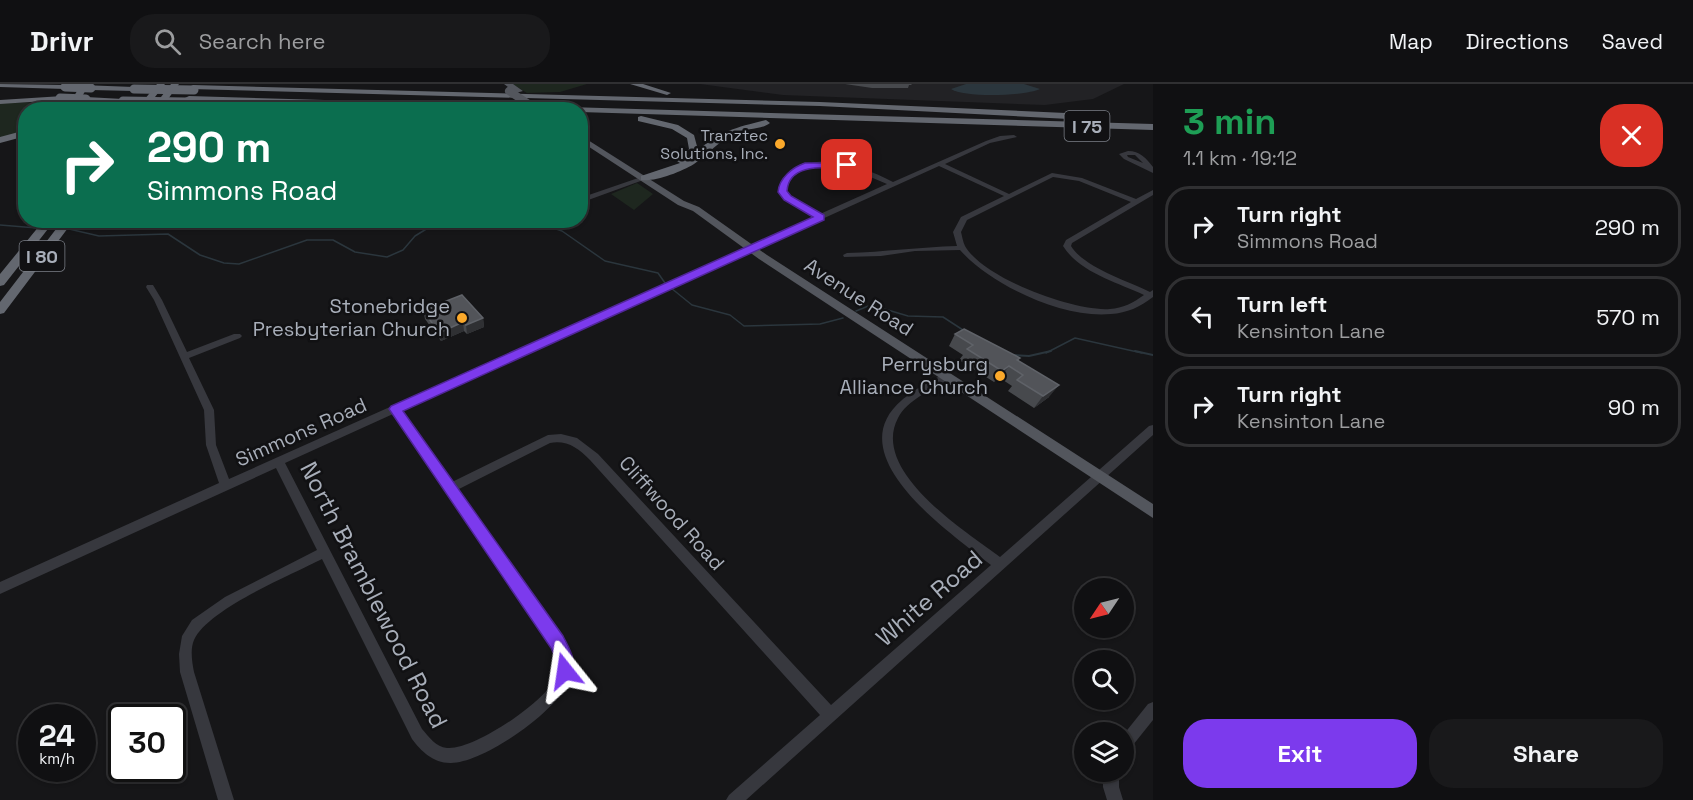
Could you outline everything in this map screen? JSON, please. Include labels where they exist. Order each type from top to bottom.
[{"type":"highway","points":[[64,102],[75,84]]},
{"type":"highway","points":[[115,84],[136,87]]},
{"type":"highway","points":[[146,102],[161,84]]},
{"type":"highway","points":[[161,102],[175,84]]},
{"type":"highway","points":[[219,84],[263,88],[924,108],[1088,117]]},
{"type":"highway","points":[[634,84],[674,94],[748,102]]},
{"type":"highway","points":[[0,85],[62,93]]},
{"type":"highway","name":"I 75","points":[[88,91],[136,87],[190,94],[412,102]]},
{"type":"highway","points":[[496,95],[562,94],[588,87]]},
{"type":"highway","points":[[0,94],[88,91],[125,98],[263,88]]},
{"type":"highway","points":[[77,102],[88,91]]},
{"type":"highway","points":[[0,102],[62,93]]},
{"type":"highway","points":[[190,94],[316,102]]},
{"type":"highway","name":"I 75","points":[[190,94],[502,102]]},
{"type":"highway","name":"I 75","points":[[588,104],[1153,119]]},
{"type":"highway","name":"I 75","points":[[588,108],[1153,127]]},
{"type":"highway","points":[[588,114],[832,122]]},
{"type":"highway","points":[[599,114],[664,123],[680,129],[691,137],[694,147],[689,156],[648,176]]},
{"type":"highway","points":[[648,176],[689,163],[722,136],[741,127],[777,122],[1022,124]]},
{"type":"highway","points":[[0,140],[18,135]]},
{"type":"highway","points":[[0,145],[18,140]]},
{"type":"highway","name":"I 80","points":[[0,282],[44,228]]},
{"type":"highway","name":"I 80","points":[[0,310],[63,228]]},
{"type":"main road","points":[[499,84],[519,91],[536,102]]},
{"type":"main road","points":[[509,87],[528,102]]},
{"type":"main road","name":"Avenue Road","points":[[588,135],[648,176],[681,203],[696,209],[751,248],[1153,512]]},
{"type":"main road","name":"Avenue Road","points":[[588,142],[648,176]]},
{"type":"street","name":"Simmons Road","points":[[0,588],[751,248],[1000,138],[1014,137]]},
{"type":"street","points":[[820,218],[787,198],[782,192],[785,183],[802,166],[818,164],[851,166],[894,185]]},
{"type":"street","points":[[940,164],[1009,195]]},
{"type":"street","points":[[1136,202],[1080,179],[1059,175],[1046,177],[961,222],[957,234],[962,248],[982,267],[1053,303],[1095,312],[1130,308],[1152,294]]},
{"type":"street","points":[[588,198],[648,176]]},
{"type":"street","points":[[1152,294],[1081,261],[1067,248],[1069,242],[1153,192]]},
{"type":"street","points":[[847,255],[881,254],[915,249],[962,248]]},
{"type":"street","points":[[150,287],[209,410],[211,446],[226,486]]},
{"type":"street","points":[[185,356],[237,336]]},
{"type":"street","points":[[946,377],[896,413],[889,428],[888,448],[901,477],[920,499],[1001,565]]},
{"type":"street","points":[[395,409],[450,488]]},
{"type":"street","name":"White Road","points":[[734,800],[1153,429]]},
{"type":"street","name":"Cliffwood Road","points":[[450,488],[548,439],[559,437],[578,443],[594,457],[830,716]]},
{"type":"street","name":"North Bramblewood Road","points":[[279,462],[417,734],[432,751],[450,756],[466,754],[489,743],[555,692],[563,678],[565,659],[557,642],[450,488]]},
{"type":"street","points":[[226,800],[187,672],[185,652],[189,636],[199,622],[220,607],[325,552]]},
{"type":"street","points":[[1134,733],[1153,709]]},
{"type":"street","points":[[1111,782],[1115,800]]},
{"type":"shaded area","points":[[512,84],[587,84],[560,92],[527,93]]},
{"type":"shaded area","points":[[700,84],[1124,84],[1093,99],[1045,105],[783,95]]},
{"type":"shaded area","points":[[966,84],[1024,84],[1040,89],[995,95],[968,94],[951,89]]},
{"type":"shaded area","points":[[0,103],[18,103],[18,133],[0,139]]},
{"type":"shaded area","points":[[637,183],[653,194],[634,210],[611,194]]},
{"type":"building","points":[[462,295],[483,318],[466,325],[463,322],[439,333],[423,310]]},
{"type":"building","points":[[964,329],[1020,358],[1017,360],[1059,385],[1043,396],[1017,380],[1023,375],[1009,366],[1002,371],[967,349],[973,345],[955,334]]},
{"type":"waterway","points":[[0,225],[18,226]]},
{"type":"waterway","points":[[69,229],[99,236],[168,234],[200,255],[224,263],[239,264],[307,240],[333,240],[355,252],[387,257],[403,250],[415,236],[428,228]]},
{"type":"waterway","points":[[553,228],[562,231],[605,261],[658,273],[665,283]]},
{"type":"waterway","points":[[671,288],[692,305],[730,315],[744,326],[820,324],[843,318]]},
{"type":"waterway","points":[[856,311],[871,305],[908,316],[943,317],[963,330]]},
{"type":"waterway","points":[[1049,351],[1075,338],[1142,353]]},
{"type":"waterway","points":[[1013,355],[1029,356],[1049,351]]},
{"type":"waterway","points":[[1135,351],[1153,355]]},
{"type":"place","name":"Tranztec Solutions, Inc.","points":[[780,144]]},
{"type":"place","name":"Stonebridge Presbyterian Church","points":[[462,318]]},
{"type":"place","name":"Perrysburg Alliance Church","points":[[1000,376]]},
{"type":"route","points":[[565,671],[565,659],[557,642],[395,409],[693,273],[820,218],[787,198],[782,192],[783,185],[795,171],[805,165],[847,165]]}]
